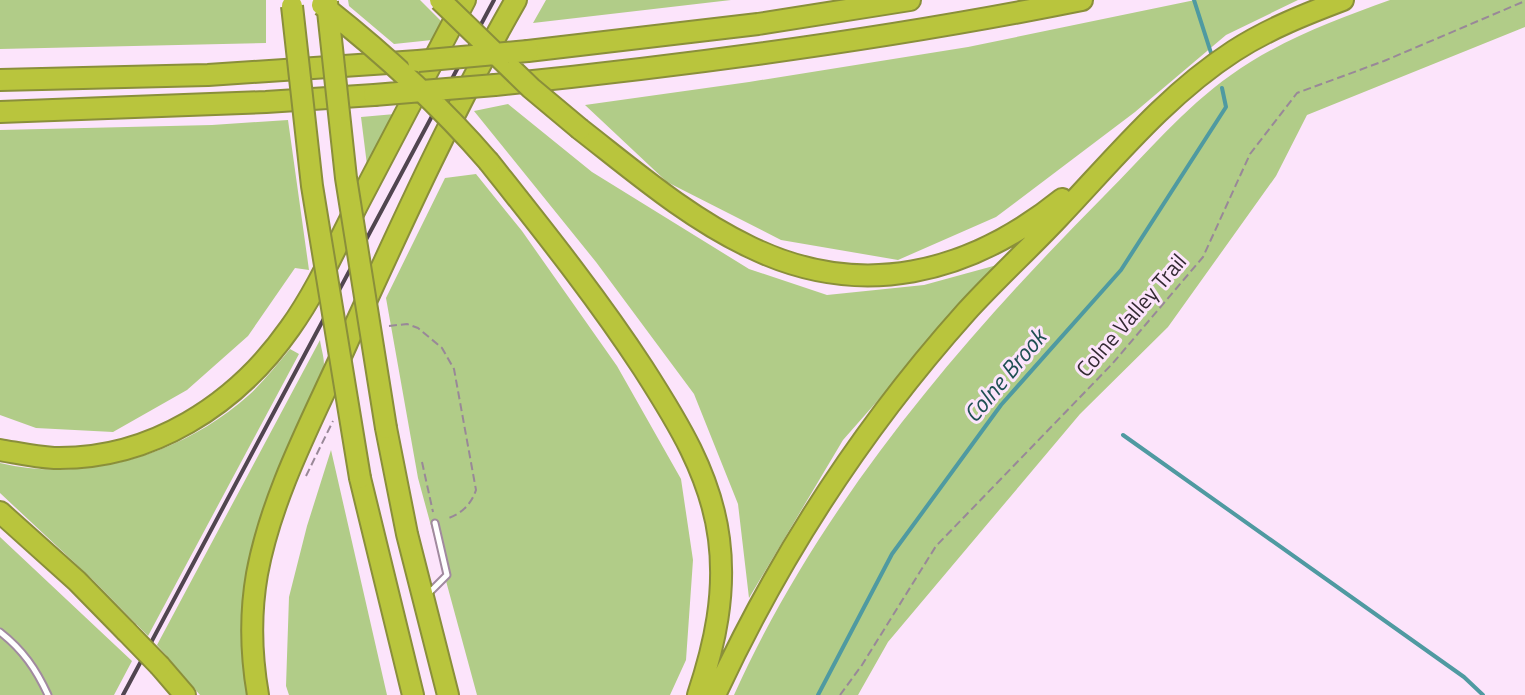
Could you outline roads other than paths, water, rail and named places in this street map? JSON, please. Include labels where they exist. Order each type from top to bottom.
[{"type":"highway","points":[[440,0],[531,88],[659,191],[736,240],[792,263],[858,275],[906,273],[944,266],[977,254],[1036,219],[1106,164],[1180,94],[1227,56],[1270,31],[1343,0]]},
{"type":"highway","points":[[0,450],[57,458],[129,447],[187,425],[214,408],[247,380],[266,360],[302,310],[465,0]]},
{"type":"highway","points":[[258,695],[252,633],[255,594],[262,555],[279,499],[386,259],[446,133],[516,0]]},
{"type":"highway","points":[[0,80],[208,75],[418,61],[758,24],[910,0]]},
{"type":"highway","points":[[0,112],[236,104],[495,85],[688,64],[820,45],[1082,0]]},
{"type":"highway","points":[[323,1],[395,66],[463,132],[489,162],[563,255],[632,351],[680,428],[705,478],[718,532],[721,589],[716,632],[698,695]]},
{"type":"highway","points":[[323,1],[346,178],[386,428],[423,598],[448,695]]},
{"type":"highway","points":[[292,3],[312,186],[360,478],[413,695]]},
{"type":"highway","points":[[715,695],[748,625],[778,572],[875,426],[966,313],[1060,217],[1106,164]]},
{"type":"highway","points":[[0,512],[77,581],[185,695]]},
{"type":"lane","points":[[423,598],[447,575],[435,523]]},
{"type":"lane","points":[[0,632],[20,647],[48,695]]},
{"type":"waterway","name":"Colne Brook","points":[[1194,0],[1212,56]]},
{"type":"waterway","name":"Colne Brook","points":[[818,695],[892,554],[1001,405],[1121,270],[1226,107],[1222,88]]},
{"type":"waterway","points":[[1123,435],[1464,677],[1483,695]]},
{"type":"railway","points":[[123,695],[494,0]]}]
